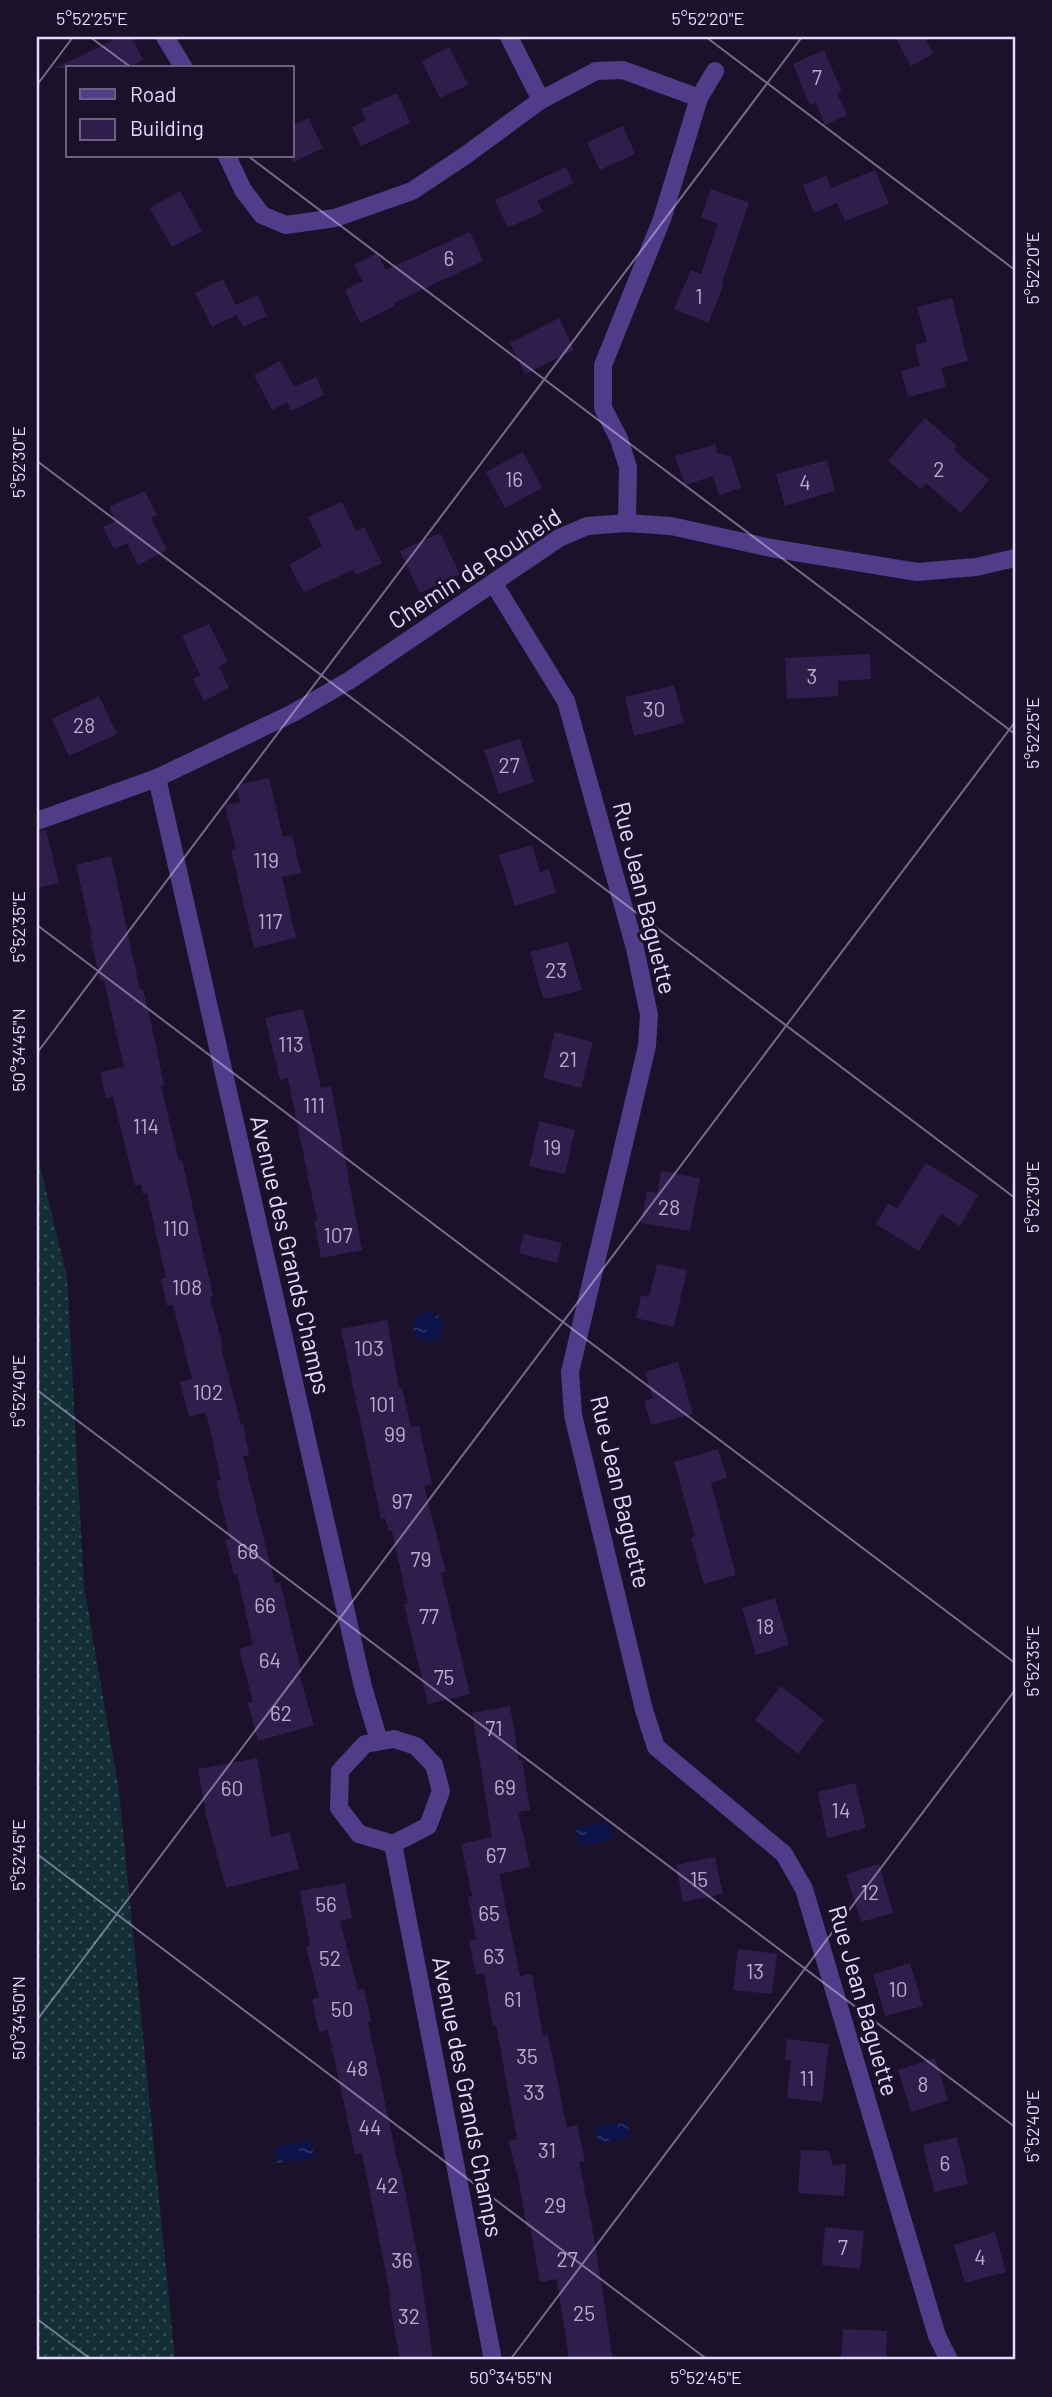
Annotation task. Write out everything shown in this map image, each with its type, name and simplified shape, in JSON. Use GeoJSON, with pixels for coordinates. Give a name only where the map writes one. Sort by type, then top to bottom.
{"type":"FeatureCollection","features":[{"type":"Feature","properties":{"kind":"street"},"geometry":{"type":"LineString","coordinates":[[165,37],[183,66]]}},
{"type":"Feature","properties":{"kind":"street"},"geometry":{"type":"LineString","coordinates":[[509,37],[541,100]]}},
{"type":"Feature","properties":{"kind":"street"},"geometry":{"type":"LineString","coordinates":[[229,158],[243,190],[262,215],[286,225],[335,218],[412,191],[541,100],[596,71],[623,70],[699,98]]}},
{"type":"Feature","properties":{"kind":"street"},"geometry":{"type":"LineString","coordinates":[[627,523],[628,467],[619,439],[603,408],[604,365],[662,219],[699,98],[715,71]]}},
{"type":"Feature","properties":{"kind":"street","name":"Chemin de Rouheid"},"geometry":{"type":"LineString","coordinates":[[37,821],[157,778],[293,713],[338,687],[559,538],[587,526],[627,523],[671,526],[771,548],[917,572],[976,567],[1015,558]]}},
{"type":"Feature","properties":{"kind":"street","name":"Rue Jean Baguette"},"geometry":{"type":"LineString","coordinates":[[494,584],[566,701],[635,948],[649,1015],[648,1046],[570,1372],[573,1415],[645,1710],[656,1747],[784,1854],[804,1889],[933,2323],[949,2360]]}},
{"type":"Feature","properties":{"kind":"street","name":"Avenue des Grands Champs"},"geometry":{"type":"LineString","coordinates":[[157,778],[360,1673],[379,1741]]}},
{"type":"Feature","properties":{"kind":"street"},"geometry":{"type":"LineString","coordinates":[[394,1739],[416,1746],[434,1765],[441,1791],[428,1826],[393,1843],[359,1834],[339,1808],[340,1771],[365,1744],[394,1739]]}},
{"type":"Feature","properties":{"kind":"street","name":"Avenue des Grands Champs"},"geometry":{"type":"LineString","coordinates":[[393,1843],[493,2360]]}},
{"type":"Feature","properties":{"kind":"shaded area"},"geometry":{"type":"Polygon","coordinates":[[[37,1154],[67,1277],[84,1586],[119,1791],[175,2360],[37,2360],[37,1154]]]}},
{"type":"Feature","properties":{"kind":"water"},"geometry":{"type":"Polygon","coordinates":[[[428,1312],[439,1316],[443,1327],[439,1338],[428,1342],[417,1338],[413,1327],[417,1316],[428,1312]]]}},
{"type":"Feature","properties":{"kind":"water"},"geometry":{"type":"Polygon","coordinates":[[[609,1822],[612,1840],[579,1845],[576,1827],[609,1822]]]}},
{"type":"Feature","properties":{"kind":"water"},"geometry":{"type":"Polygon","coordinates":[[[627,2121],[630,2137],[598,2144],[595,2127],[627,2121]]]}},
{"type":"Feature","properties":{"kind":"water"},"geometry":{"type":"Polygon","coordinates":[[[311,2140],[314,2158],[277,2163],[275,2147],[311,2140]]]}},
{"type":"Feature","properties":{"kind":"building"},"geometry":{"type":"Polygon","coordinates":[[[120,37],[131,37],[143,60],[131,66],[55,68],[120,37]]]}},
{"type":"Feature","properties":{"kind":"building"},"geometry":{"type":"Polygon","coordinates":[[[895,37],[924,37],[933,54],[911,66],[895,37]]]}},
{"type":"Feature","properties":{"kind":"building"},"geometry":{"type":"Polygon","coordinates":[[[449,47],[468,85],[440,98],[422,61],[449,47]]]}},
{"type":"Feature","properties":{"kind":"building"},"geometry":{"type":"Polygon","coordinates":[[[824,50],[842,92],[837,93],[847,115],[825,125],[816,103],[810,105],[793,64],[824,50]]]}},
{"type":"Feature","properties":{"kind":"building"},"geometry":{"type":"Polygon","coordinates":[[[397,93],[410,123],[361,146],[352,127],[366,120],[361,109],[397,93]]]}},
{"type":"Feature","properties":{"kind":"building"},"geometry":{"type":"Polygon","coordinates":[[[308,118],[323,148],[292,163],[294,158],[294,125],[308,118]]]}},
{"type":"Feature","properties":{"kind":"building"},"geometry":{"type":"Polygon","coordinates":[[[623,126],[635,154],[600,170],[587,142],[623,126]]]}},
{"type":"Feature","properties":{"kind":"building"},"geometry":{"type":"Polygon","coordinates":[[[566,167],[573,183],[537,201],[543,212],[508,228],[495,200],[566,167]]]}},
{"type":"Feature","properties":{"kind":"building"},"geometry":{"type":"Polygon","coordinates":[[[875,170],[889,204],[845,221],[837,203],[814,213],[803,185],[826,176],[831,188],[875,170]]]}},
{"type":"Feature","properties":{"kind":"building"},"geometry":{"type":"Polygon","coordinates":[[[711,189],[749,203],[722,283],[724,284],[708,323],[674,309],[691,270],[701,274],[718,224],[701,217],[711,189]]]}},
{"type":"Feature","properties":{"kind":"building"},"geometry":{"type":"Polygon","coordinates":[[[180,191],[202,231],[172,247],[150,208],[180,191]]]}},
{"type":"Feature","properties":{"kind":"building"},"geometry":{"type":"Polygon","coordinates":[[[470,232],[483,261],[394,303],[395,306],[360,323],[345,290],[363,281],[354,265],[377,253],[386,270],[470,232]]]}},
{"type":"Feature","properties":{"kind":"building"},"geometry":{"type":"Polygon","coordinates":[[[223,279],[236,305],[258,295],[267,316],[243,327],[237,315],[212,327],[195,293],[223,279]]]}},
{"type":"Feature","properties":{"kind":"building"},"geometry":{"type":"Polygon","coordinates":[[[952,298],[968,361],[941,368],[946,387],[908,397],[901,371],[920,366],[915,345],[927,342],[917,307],[952,298]]]}},
{"type":"Feature","properties":{"kind":"building"},"geometry":{"type":"Polygon","coordinates":[[[559,318],[574,350],[525,374],[510,343],[559,318]]]}},
{"type":"Feature","properties":{"kind":"building"},"geometry":{"type":"Polygon","coordinates":[[[280,361],[294,387],[316,377],[324,395],[291,411],[287,402],[272,410],[254,375],[280,361]]]}},
{"type":"Feature","properties":{"kind":"building"},"geometry":{"type":"Polygon","coordinates":[[[925,418],[957,446],[954,450],[989,480],[961,513],[926,483],[921,489],[888,461],[925,418]]]}},
{"type":"Feature","properties":{"kind":"building"},"geometry":{"type":"Polygon","coordinates":[[[716,444],[717,453],[731,456],[741,488],[719,495],[713,476],[685,485],[675,456],[716,444]]]}},
{"type":"Feature","properties":{"kind":"building"},"geometry":{"type":"Polygon","coordinates":[[[523,452],[542,488],[505,508],[486,472],[523,452]]]}},
{"type":"Feature","properties":{"kind":"building"},"geometry":{"type":"Polygon","coordinates":[[[827,460],[835,491],[785,506],[776,474],[827,460]]]}},
{"type":"Feature","properties":{"kind":"building"},"geometry":{"type":"Polygon","coordinates":[[[145,491],[157,515],[151,518],[167,550],[138,565],[127,543],[114,549],[103,527],[116,521],[109,507],[145,491]]]}},
{"type":"Feature","properties":{"kind":"building"},"geometry":{"type":"Polygon","coordinates":[[[342,502],[356,531],[364,527],[382,563],[356,575],[353,570],[304,592],[289,565],[322,546],[308,517],[342,502]]]}},
{"type":"Feature","properties":{"kind":"building"},"geometry":{"type":"Polygon","coordinates":[[[440,533],[460,574],[420,593],[400,551],[440,533]]]}},
{"type":"Feature","properties":{"kind":"building"},"geometry":{"type":"Polygon","coordinates":[[[209,624],[228,662],[219,666],[229,688],[204,701],[193,679],[200,675],[182,636],[209,624]]]}},
{"type":"Feature","properties":{"kind":"building"},"geometry":{"type":"Polygon","coordinates":[[[870,654],[871,679],[838,681],[838,696],[787,699],[785,658],[870,654]]]}},
{"type":"Feature","properties":{"kind":"building"},"geometry":{"type":"Polygon","coordinates":[[[674,685],[684,723],[634,736],[625,697],[674,685]]]}},
{"type":"Feature","properties":{"kind":"building"},"geometry":{"type":"Polygon","coordinates":[[[99,696],[117,734],[69,756],[52,719],[99,696]]]}},
{"type":"Feature","properties":{"kind":"building"},"geometry":{"type":"Polygon","coordinates":[[[520,739],[534,782],[499,794],[484,750],[520,739]]]}},
{"type":"Feature","properties":{"kind":"building"},"geometry":{"type":"Polygon","coordinates":[[[269,778],[283,837],[292,835],[301,873],[282,877],[296,938],[254,948],[231,850],[236,849],[225,805],[240,802],[236,785],[269,778]]]}},
{"type":"Feature","properties":{"kind":"building"},"geometry":{"type":"Polygon","coordinates":[[[46,830],[59,883],[37,888],[37,832],[46,830]]]}},
{"type":"Feature","properties":{"kind":"building"},"geometry":{"type":"Polygon","coordinates":[[[532,845],[540,872],[549,869],[556,893],[515,906],[499,855],[532,845]]]}},
{"type":"Feature","properties":{"kind":"building"},"geometry":{"type":"Polygon","coordinates":[[[111,856],[140,989],[143,989],[150,1018],[164,1085],[161,1086],[179,1161],[182,1160],[207,1269],[213,1296],[210,1297],[223,1347],[221,1348],[241,1425],[243,1424],[249,1455],[243,1456],[275,1583],[280,1582],[302,1673],[299,1674],[314,1725],[258,1741],[248,1703],[253,1702],[239,1649],[253,1645],[237,1574],[234,1575],[225,1540],[230,1539],[216,1481],[221,1480],[206,1412],[189,1417],[180,1382],[192,1379],[173,1305],[167,1306],[161,1279],[166,1278],[147,1193],[143,1194],[141,1184],[135,1186],[113,1097],[106,1098],[100,1072],[124,1067],[104,980],[100,981],[76,865],[111,856]]]}},
{"type":"Feature","properties":{"kind":"building"},"geometry":{"type":"Polygon","coordinates":[[[568,942],[582,990],[543,998],[530,952],[568,942]]]}},
{"type":"Feature","properties":{"kind":"building"},"geometry":{"type":"Polygon","coordinates":[[[303,1009],[321,1088],[331,1086],[362,1250],[321,1258],[314,1221],[317,1221],[288,1078],[280,1080],[265,1018],[303,1009]]]}},
{"type":"Feature","properties":{"kind":"building"},"geometry":{"type":"Polygon","coordinates":[[[555,1032],[593,1042],[581,1088],[543,1078],[555,1032]]]}},
{"type":"Feature","properties":{"kind":"building"},"geometry":{"type":"Polygon","coordinates":[[[539,1121],[575,1130],[565,1174],[529,1166],[539,1121]]]}},
{"type":"Feature","properties":{"kind":"building"},"geometry":{"type":"Polygon","coordinates":[[[926,1163],[978,1195],[960,1226],[941,1214],[919,1251],[876,1224],[888,1203],[897,1209],[926,1163]]]}},
{"type":"Feature","properties":{"kind":"building"},"geometry":{"type":"Polygon","coordinates":[[[661,1171],[700,1178],[690,1231],[641,1223],[647,1191],[657,1193],[661,1171]]]}},
{"type":"Feature","properties":{"kind":"building"},"geometry":{"type":"Polygon","coordinates":[[[524,1234],[562,1243],[557,1263],[519,1253],[524,1234]]]}},
{"type":"Feature","properties":{"kind":"building"},"geometry":{"type":"Polygon","coordinates":[[[657,1264],[687,1270],[674,1327],[636,1318],[641,1295],[649,1297],[657,1264]]]}},
{"type":"Feature","properties":{"kind":"building"},"geometry":{"type":"Polygon","coordinates":[[[387,1320],[399,1388],[402,1387],[411,1427],[419,1426],[432,1484],[424,1486],[446,1572],[441,1573],[470,1694],[428,1704],[404,1604],[408,1603],[392,1531],[389,1531],[385,1518],[381,1519],[341,1329],[387,1320]]]}},
{"type":"Feature","properties":{"kind":"building"},"geometry":{"type":"Polygon","coordinates":[[[678,1362],[693,1414],[651,1425],[644,1401],[653,1398],[645,1372],[678,1362]]]}},
{"type":"Feature","properties":{"kind":"building"},"geometry":{"type":"Polygon","coordinates":[[[718,1449],[727,1478],[711,1483],[736,1575],[704,1584],[691,1538],[695,1536],[674,1462],[718,1449]]]}},
{"type":"Feature","properties":{"kind":"building"},"geometry":{"type":"Polygon","coordinates":[[[775,1598],[789,1645],[756,1655],[742,1608],[775,1598]]]}},
{"type":"Feature","properties":{"kind":"building"},"geometry":{"type":"Polygon","coordinates":[[[781,1686],[824,1720],[798,1754],[755,1720],[781,1686]]]}},
{"type":"Feature","properties":{"kind":"building"},"geometry":{"type":"Polygon","coordinates":[[[510,1706],[530,1810],[518,1812],[530,1867],[499,1874],[520,1976],[532,1974],[543,2036],[548,2035],[567,2127],[577,2125],[585,2161],[579,2162],[613,2360],[569,2360],[557,2279],[540,2282],[530,2227],[527,2228],[518,2176],[508,2141],[517,2139],[496,2025],[493,2026],[484,1973],[476,1975],[469,1941],[476,1939],[468,1897],[472,1896],[461,1844],[492,1837],[472,1713],[510,1706]]]}},
{"type":"Feature","properties":{"kind":"building"},"geometry":{"type":"Polygon","coordinates":[[[257,1758],[271,1837],[290,1832],[299,1869],[226,1888],[207,1819],[198,1769],[257,1758]]]}},
{"type":"Feature","properties":{"kind":"building"},"geometry":{"type":"Polygon","coordinates":[[[855,1783],[866,1828],[827,1838],[818,1792],[855,1783]]]}},
{"type":"Feature","properties":{"kind":"building"},"geometry":{"type":"Polygon","coordinates":[[[715,1857],[723,1894],[683,1902],[676,1865],[715,1857]]]}},
{"type":"Feature","properties":{"kind":"building"},"geometry":{"type":"Polygon","coordinates":[[[879,1864],[893,1913],[861,1922],[846,1874],[879,1864]]]}},
{"type":"Feature","properties":{"kind":"building"},"geometry":{"type":"Polygon","coordinates":[[[345,1883],[352,1918],[340,1921],[358,1990],[364,1988],[371,2021],[368,2022],[420,2269],[433,2360],[400,2360],[389,2299],[391,2298],[362,2153],[355,2154],[328,2030],[319,2032],[312,1999],[319,1997],[306,1947],[310,1946],[300,1891],[345,1883]]]}},
{"type":"Feature","properties":{"kind":"building"},"geometry":{"type":"Polygon","coordinates":[[[738,1949],[777,1954],[772,1994],[733,1990],[738,1949]]]}},
{"type":"Feature","properties":{"kind":"building"},"geometry":{"type":"Polygon","coordinates":[[[910,1963],[923,2006],[885,2016],[873,1974],[910,1963]]]}},
{"type":"Feature","properties":{"kind":"building"},"geometry":{"type":"Polygon","coordinates":[[[787,2039],[829,2044],[822,2102],[787,2098],[791,2060],[785,2060],[787,2039]]]}},
{"type":"Feature","properties":{"kind":"building"},"geometry":{"type":"Polygon","coordinates":[[[935,2058],[948,2100],[911,2112],[898,2070],[935,2058]]]}},
{"type":"Feature","properties":{"kind":"building"},"geometry":{"type":"Polygon","coordinates":[[[957,2137],[968,2184],[934,2192],[923,2145],[957,2137]]]}},
{"type":"Feature","properties":{"kind":"building"},"geometry":{"type":"Polygon","coordinates":[[[801,2150],[829,2151],[833,2166],[846,2163],[844,2196],[798,2193],[801,2150]]]}},
{"type":"Feature","properties":{"kind":"building"},"geometry":{"type":"Polygon","coordinates":[[[825,2227],[864,2231],[860,2269],[822,2265],[825,2227]]]}},
{"type":"Feature","properties":{"kind":"building"},"geometry":{"type":"Polygon","coordinates":[[[995,2232],[1006,2272],[965,2283],[954,2245],[995,2232]]]}},
{"type":"Feature","properties":{"kind":"building"},"geometry":{"type":"Polygon","coordinates":[[[843,2329],[887,2331],[886,2360],[841,2360],[843,2329]]]}}]}
